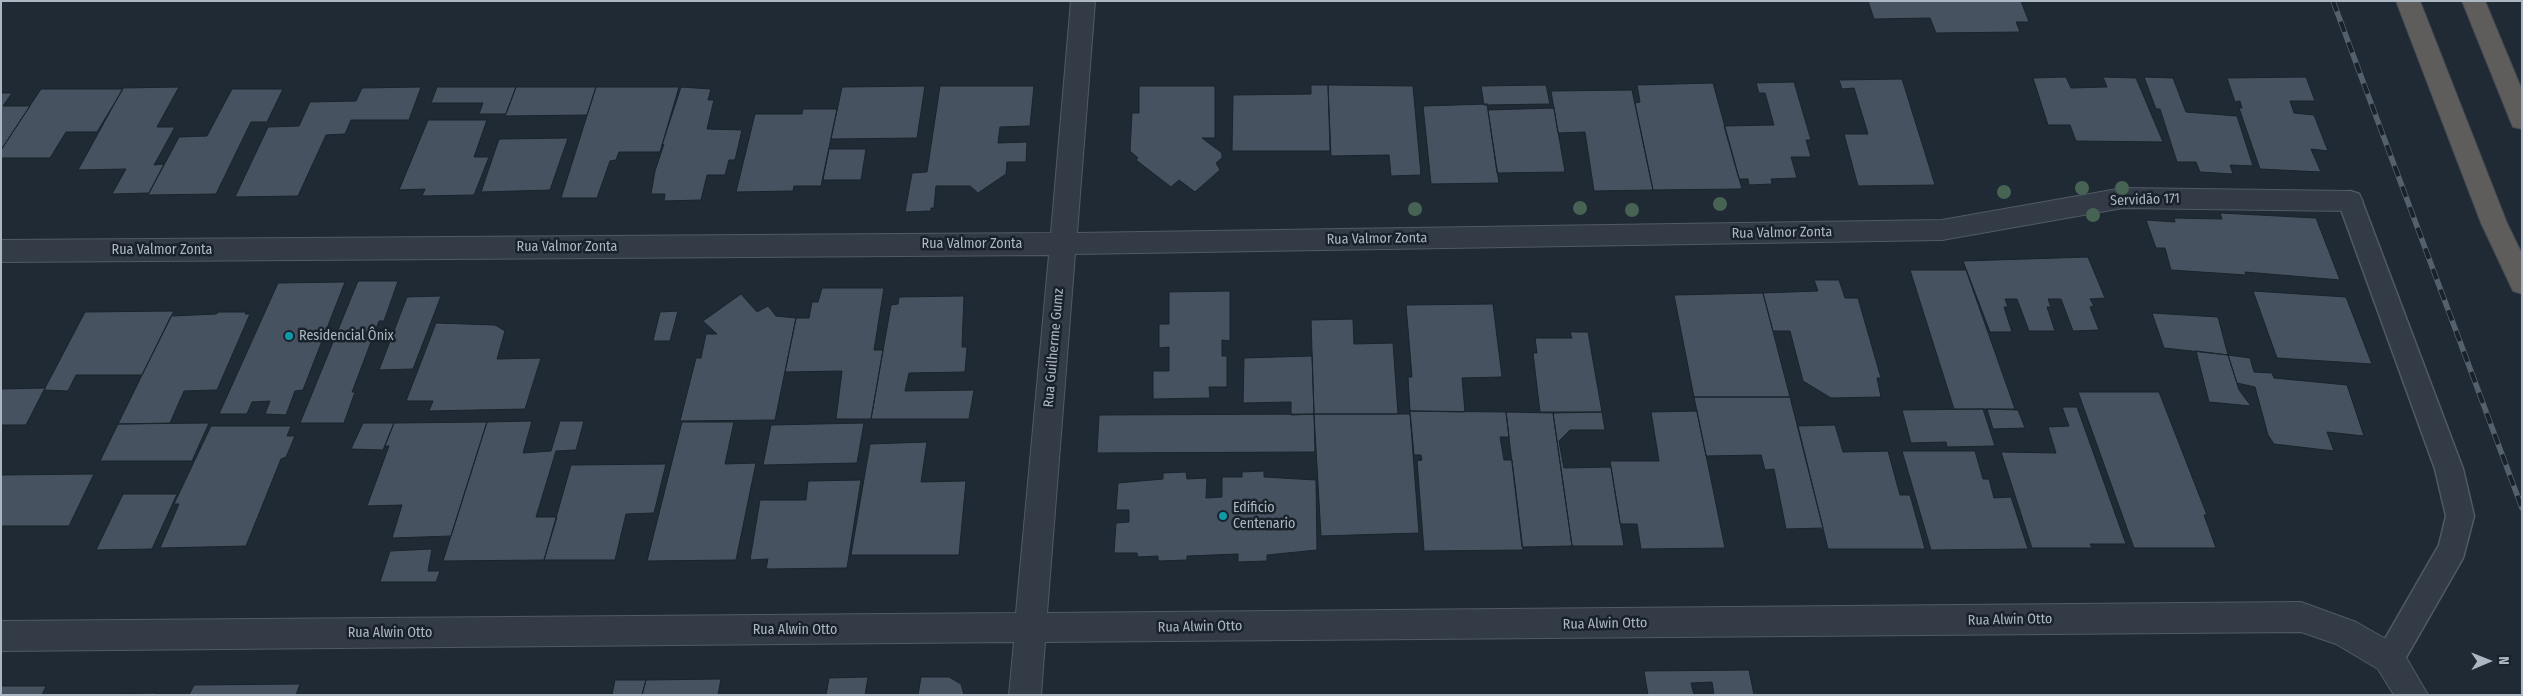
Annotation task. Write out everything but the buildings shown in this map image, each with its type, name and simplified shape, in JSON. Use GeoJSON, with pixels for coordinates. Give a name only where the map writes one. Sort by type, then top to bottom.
{"type":"FeatureCollection","features":[{"type":"Feature","properties":{"kind":"highway"},"geometry":{"type":"LineString","coordinates":[[2408,1],[2494,224],[2522,283]]}},
{"type":"Feature","properties":{"kind":"highway"},"geometry":{"type":"LineString","coordinates":[[2473,1],[2522,120]]}},
{"type":"Feature","properties":{"kind":"street","name":"Rua Guilherme Gumz"},"geometry":{"type":"LineString","coordinates":[[1025,695],[1083,1]]}},
{"type":"Feature","properties":{"kind":"street","name":"Servidão 171"},"geometry":{"type":"LineString","coordinates":[[1942,230],[2122,198],[2350,201]]}},
{"type":"Feature","properties":{"kind":"street","name":"Rua Valmor Zonta"},"geometry":{"type":"LineString","coordinates":[[1,251],[1062,244],[1942,230]]}},
{"type":"Feature","properties":{"kind":"street","name":"Rua Alwin Otto"},"geometry":{"type":"LineString","coordinates":[[1,636],[1031,629],[2301,617],[2345,632],[2389,658]]}},
{"type":"Feature","properties":{"kind":"street"},"geometry":{"type":"LineString","coordinates":[[2389,658],[2412,695]]}},
{"type":"Feature","properties":{"kind":"lane"},"geometry":{"type":"LineString","coordinates":[[2350,201],[2449,469],[2460,516],[2453,549],[2389,658]]}},
{"type":"Feature","properties":{"kind":"railway"},"geometry":{"type":"LineString","coordinates":[[2333,1],[2522,508]]}},
{"type":"Feature","properties":{"kind":"place","name":"Residencial Ônix"},"geometry":{"type":"Point","coordinates":[289,336]}},
{"type":"Feature","properties":{"kind":"place","name":"Edificio Centenario"},"geometry":{"type":"Point","coordinates":[1223,516]}}]}
